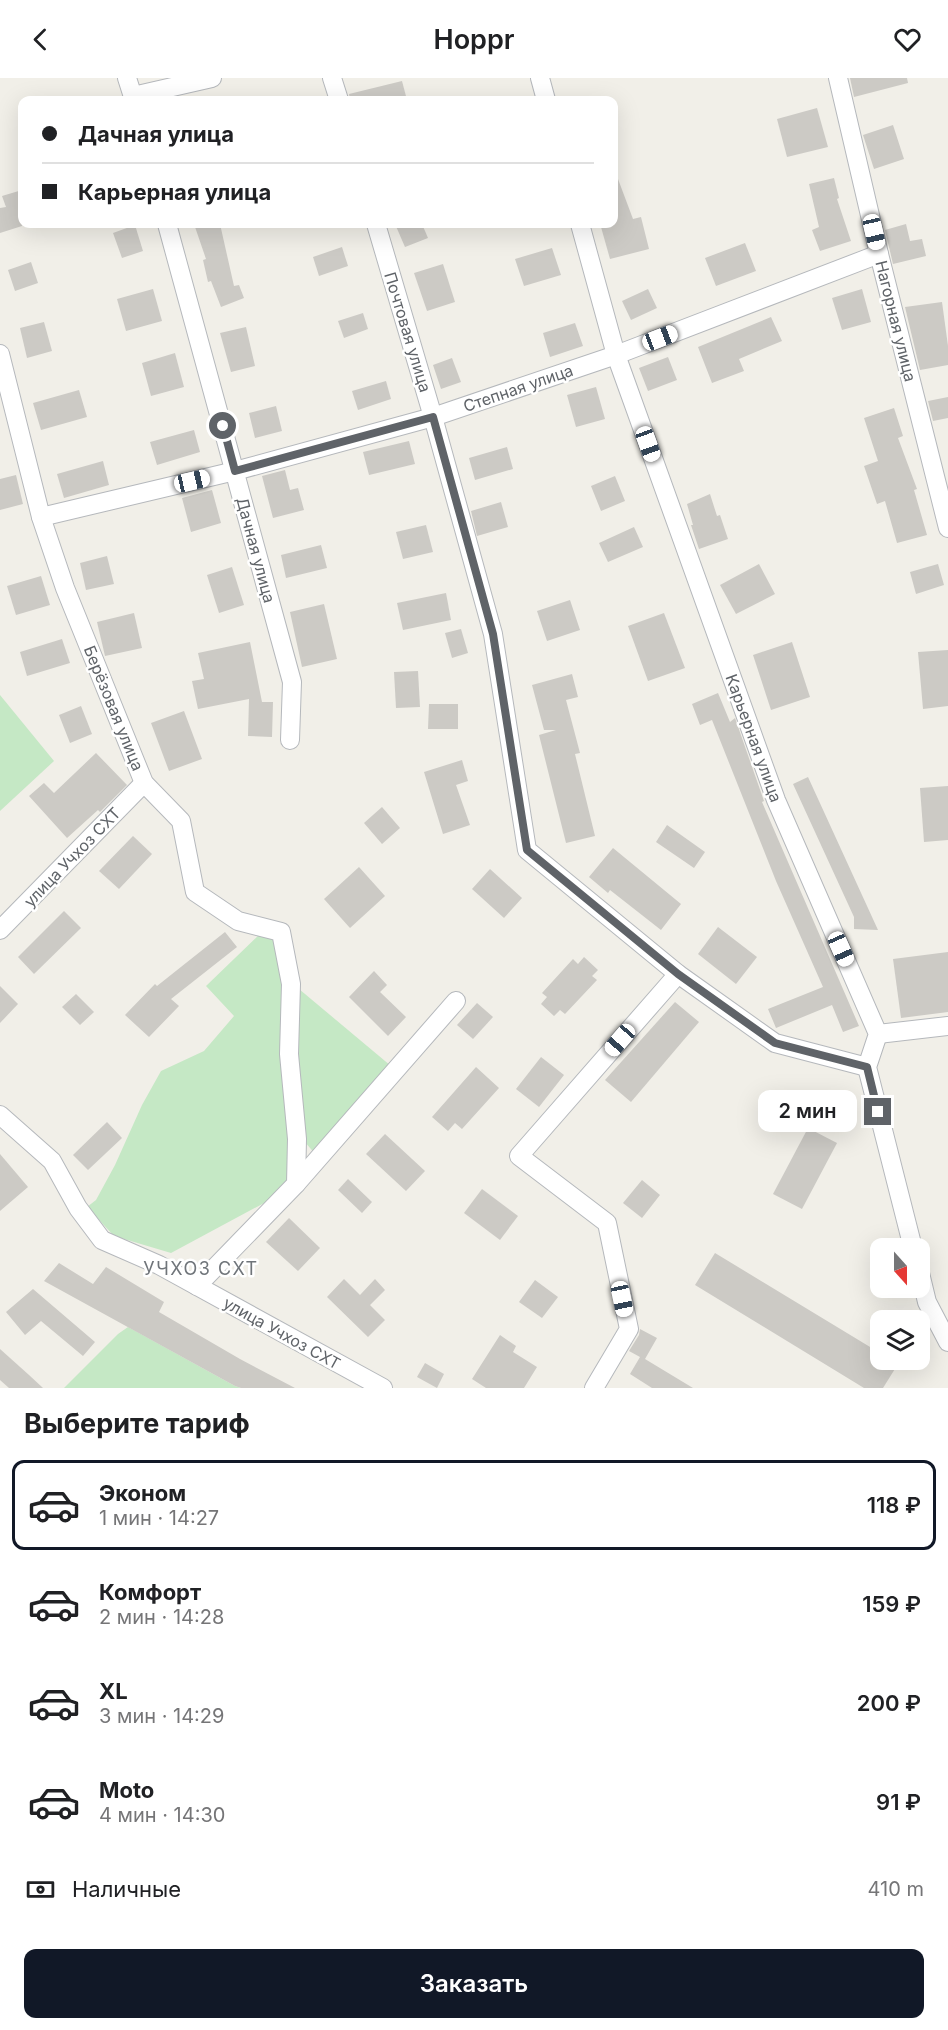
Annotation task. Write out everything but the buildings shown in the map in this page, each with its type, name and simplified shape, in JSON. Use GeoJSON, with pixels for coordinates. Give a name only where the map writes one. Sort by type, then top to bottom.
{"type":"FeatureCollection","features":[{"type":"Feature","properties":{"kind":"street"},"geometry":{"type":"LineString","coordinates":[[127,78],[133,96]]}},
{"type":"Feature","properties":{"kind":"street"},"geometry":{"type":"LineString","coordinates":[[142,96],[212,78]]}},
{"type":"Feature","properties":{"kind":"street"},"geometry":{"type":"LineString","coordinates":[[332,78],[338,96]]}},
{"type":"Feature","properties":{"kind":"street"},"geometry":{"type":"LineString","coordinates":[[540,78],[545,96]]}},
{"type":"Feature","properties":{"kind":"street","name":"Нагорная улица"},"geometry":{"type":"LineString","coordinates":[[838,78],[879,254],[948,528]]}},
{"type":"Feature","properties":{"kind":"street","name":"Дачная улица"},"geometry":{"type":"LineString","coordinates":[[168,228],[292,681],[290,740]]}},
{"type":"Feature","properties":{"kind":"street","name":"Почтовая улица"},"geometry":{"type":"LineString","coordinates":[[377,228],[433,417],[493,634],[527,850],[678,974],[775,1043],[867,1067]]}},
{"type":"Feature","properties":{"kind":"street","name":"Карьерная улица"},"geometry":{"type":"LineString","coordinates":[[581,228],[616,355],[776,800],[878,1034]]}},
{"type":"Feature","properties":{"kind":"street","name":"Степная улица"},"geometry":{"type":"LineString","coordinates":[[41,517],[235,471],[433,417],[616,355],[879,254]]}},
{"type":"Feature","properties":{"kind":"street","name":"Берёзовая улица"},"geometry":{"type":"LineString","coordinates":[[0,354],[41,517],[65,588],[144,783],[181,822],[195,892],[238,921],[281,932],[291,984],[289,1054],[297,1138],[296,1184]]}},
{"type":"Feature","properties":{"kind":"street","name":"улица Учхоз СХТ"},"geometry":{"type":"LineString","coordinates":[[0,930],[144,783]]}},
{"type":"Feature","properties":{"kind":"street"},"geometry":{"type":"LineString","coordinates":[[594,1388],[629,1329],[607,1223],[519,1156],[678,974]]}},
{"type":"Feature","properties":{"kind":"street"},"geometry":{"type":"LineString","coordinates":[[197,1286],[296,1184],[456,1000]]}},
{"type":"Feature","properties":{"kind":"street"},"geometry":{"type":"LineString","coordinates":[[910,1238],[867,1067],[878,1034],[948,1026]]}},
{"type":"Feature","properties":{"kind":"street","name":"улица Учхоз СХТ"},"geometry":{"type":"LineString","coordinates":[[0,1115],[52,1161],[78,1208],[102,1240],[159,1265],[383,1388]]}},
{"type":"Feature","properties":{"kind":"street"},"geometry":{"type":"LineString","coordinates":[[926,1298],[948,1342]]}},
{"type":"Feature","properties":{"kind":"green space"},"geometry":{"type":"Polygon","coordinates":[[[0,695],[54,761],[0,811],[0,695]]]}},
{"type":"Feature","properties":{"kind":"green space"},"geometry":{"type":"Polygon","coordinates":[[[261,933],[277,937],[286,984],[292,1188],[171,1253],[114,1236],[87,1207],[96,1200],[161,1071],[204,1051],[234,1016],[206,986],[261,933]]]}},
{"type":"Feature","properties":{"kind":"green space"},"geometry":{"type":"Polygon","coordinates":[[[299,989],[391,1066],[316,1155],[299,1135],[292,1050],[299,989]]]}},
{"type":"Feature","properties":{"kind":"green space"},"geometry":{"type":"Polygon","coordinates":[[[128,1327],[241,1388],[64,1388],[118,1334],[128,1327]]]}},
{"type":"Feature","properties":{"kind":"district","name":"УЧХОЗ СХТ"},"geometry":{"type":"Point","coordinates":[201,1269]}},
{"type":"Feature","properties":{"kind":"route"},"geometry":{"type":"LineString","coordinates":[[223,426],[235,471],[433,417],[493,634],[527,850],[678,974],[775,1043],[867,1067],[878,1112]]}}]}
